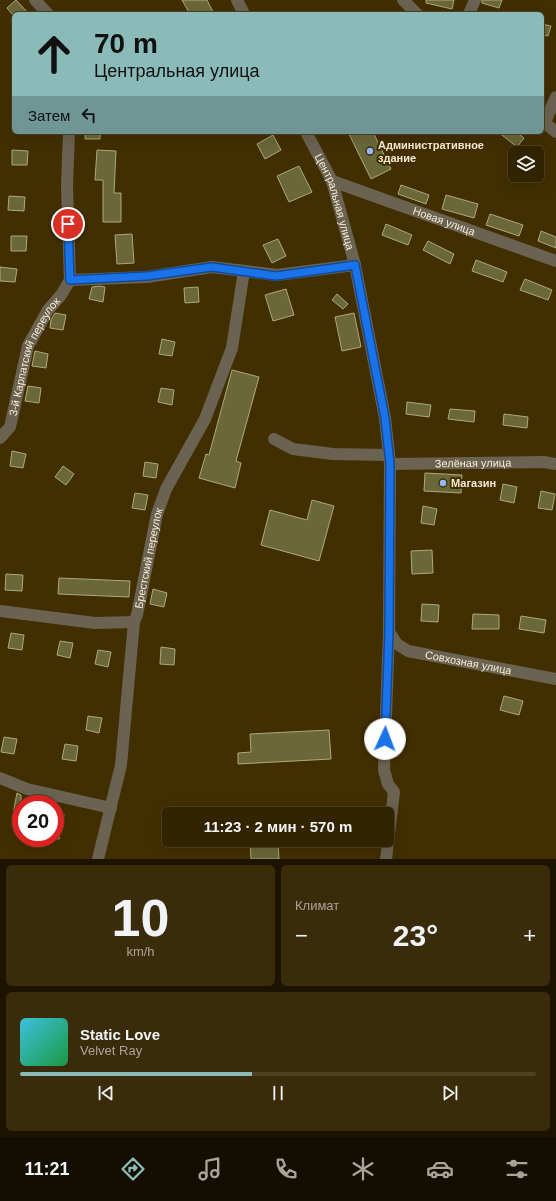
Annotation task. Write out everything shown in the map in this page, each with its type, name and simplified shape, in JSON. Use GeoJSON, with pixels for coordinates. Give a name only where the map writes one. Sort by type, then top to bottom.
{"type":"FeatureCollection","features":[{"type":"Feature","properties":{"kind":"street"},"geometry":{"type":"LineString","coordinates":[[35,0],[46,12]]}},
{"type":"Feature","properties":{"kind":"street"},"geometry":{"type":"LineString","coordinates":[[237,0],[243,12]]}},
{"type":"Feature","properties":{"kind":"street"},"geometry":{"type":"LineString","coordinates":[[402,0],[415,12]]}},
{"type":"Feature","properties":{"kind":"street"},"geometry":{"type":"LineString","coordinates":[[470,12],[475,0]]}},
{"type":"Feature","properties":{"kind":"street"},"geometry":{"type":"LineString","coordinates":[[544,120],[556,98]]}},
{"type":"Feature","properties":{"kind":"street"},"geometry":{"type":"LineString","coordinates":[[544,123],[556,132]]}},
{"type":"Feature","properties":{"kind":"street"},"geometry":{"type":"LineString","coordinates":[[69,134],[67,186],[70,280],[147,276],[212,267],[276,276],[355,265]]}},
{"type":"Feature","properties":{"kind":"street","name":"Центральная улица"},"geometry":{"type":"LineString","coordinates":[[307,134],[332,181],[355,265],[385,418],[389,459],[389,632],[384,770],[388,784],[394,792],[386,859]]}},
{"type":"Feature","properties":{"kind":"street","name":"Новая улица"},"geometry":{"type":"LineString","coordinates":[[332,181],[556,261]]}},
{"type":"Feature","properties":{"kind":"street","name":"Брестский переулок"},"geometry":{"type":"LineString","coordinates":[[98,859],[121,765],[134,622],[137,615],[157,514],[166,489],[205,419],[232,348],[244,271]]}},
{"type":"Feature","properties":{"kind":"street","name":"3-й Карпатский переулок"},"geometry":{"type":"LineString","coordinates":[[0,438],[10,427],[28,346],[48,310],[70,280]]}},
{"type":"Feature","properties":{"kind":"street","name":"Зелёная улица"},"geometry":{"type":"LineString","coordinates":[[274,439],[293,449],[389,459],[544,462],[556,464]]}},
{"type":"Feature","properties":{"kind":"street"},"geometry":{"type":"LineString","coordinates":[[0,611],[95,623],[134,622]]}},
{"type":"Feature","properties":{"kind":"street","name":"Совхозная улица"},"geometry":{"type":"LineString","coordinates":[[389,632],[397,644],[408,651],[556,679]]}},
{"type":"Feature","properties":{"kind":"street"},"geometry":{"type":"LineString","coordinates":[[0,778],[27,789],[111,808]]}},
{"type":"Feature","properties":{"kind":"building"},"geometry":{"type":"Polygon","coordinates":[[[16,0],[27,12],[12,12],[12,14],[7,8],[16,0]]]}},
{"type":"Feature","properties":{"kind":"building"},"geometry":{"type":"Polygon","coordinates":[[[182,0],[207,0],[213,12],[189,12],[182,0]]]}},
{"type":"Feature","properties":{"kind":"building"},"geometry":{"type":"Polygon","coordinates":[[[426,0],[454,0],[452,9],[426,3],[426,0]]]}},
{"type":"Feature","properties":{"kind":"building"},"geometry":{"type":"Polygon","coordinates":[[[482,0],[502,0],[499,8],[482,3],[482,0]]]}},
{"type":"Feature","properties":{"kind":"building"},"geometry":{"type":"Polygon","coordinates":[[[544,24],[551,26],[548,36],[544,35],[544,24]]]}},
{"type":"Feature","properties":{"kind":"building"},"geometry":{"type":"Polygon","coordinates":[[[85,134],[100,134],[100,139],[85,139],[85,134]]]}},
{"type":"Feature","properties":{"kind":"building","name":"Административное здание"},"geometry":{"type":"Polygon","coordinates":[[[349,134],[374,134],[391,169],[371,179],[349,134]]]}},
{"type":"Feature","properties":{"kind":"building"},"geometry":{"type":"Polygon","coordinates":[[[501,134],[519,134],[524,138],[518,146],[516,146],[501,134]]]}},
{"type":"Feature","properties":{"kind":"building"},"geometry":{"type":"Polygon","coordinates":[[[273,135],[281,150],[265,159],[257,144],[273,135]]]}},
{"type":"Feature","properties":{"kind":"building"},"geometry":{"type":"Polygon","coordinates":[[[12,150],[28,151],[27,165],[12,165],[12,150]]]}},
{"type":"Feature","properties":{"kind":"building"},"geometry":{"type":"Polygon","coordinates":[[[97,150],[116,151],[114,193],[121,193],[121,222],[103,222],[103,180],[95,180],[97,150]]]}},
{"type":"Feature","properties":{"kind":"building"},"geometry":{"type":"Polygon","coordinates":[[[299,166],[312,192],[289,202],[277,176],[299,166]]]}},
{"type":"Feature","properties":{"kind":"building"},"geometry":{"type":"Polygon","coordinates":[[[401,185],[429,195],[426,204],[398,194],[401,185]]]}},
{"type":"Feature","properties":{"kind":"building"},"geometry":{"type":"Polygon","coordinates":[[[446,195],[478,204],[474,218],[442,209],[446,195]]]}},
{"type":"Feature","properties":{"kind":"building"},"geometry":{"type":"Polygon","coordinates":[[[9,196],[25,197],[24,211],[8,210],[9,196]]]}},
{"type":"Feature","properties":{"kind":"building"},"geometry":{"type":"Polygon","coordinates":[[[490,214],[523,225],[519,236],[486,225],[490,214]]]}},
{"type":"Feature","properties":{"kind":"building"},"geometry":{"type":"Polygon","coordinates":[[[386,224],[412,235],[408,245],[382,235],[386,224]]]}},
{"type":"Feature","properties":{"kind":"building"},"geometry":{"type":"Polygon","coordinates":[[[541,231],[556,237],[556,248],[538,241],[541,231]]]}},
{"type":"Feature","properties":{"kind":"building"},"geometry":{"type":"Polygon","coordinates":[[[132,234],[134,263],[117,264],[115,235],[132,234]]]}},
{"type":"Feature","properties":{"kind":"building"},"geometry":{"type":"Polygon","coordinates":[[[11,236],[27,236],[26,251],[11,251],[11,236]]]}},
{"type":"Feature","properties":{"kind":"building"},"geometry":{"type":"Polygon","coordinates":[[[278,239],[286,256],[272,263],[263,245],[278,239]]]}},
{"type":"Feature","properties":{"kind":"building"},"geometry":{"type":"Polygon","coordinates":[[[428,241],[454,254],[450,264],[423,250],[428,241]]]}},
{"type":"Feature","properties":{"kind":"building"},"geometry":{"type":"Polygon","coordinates":[[[476,260],[507,272],[503,282],[472,271],[476,260]]]}},
{"type":"Feature","properties":{"kind":"building"},"geometry":{"type":"Polygon","coordinates":[[[0,267],[17,269],[15,282],[0,281],[0,267]]]}},
{"type":"Feature","properties":{"kind":"building"},"geometry":{"type":"Polygon","coordinates":[[[525,279],[552,290],[548,300],[520,290],[525,279]]]}},
{"type":"Feature","properties":{"kind":"building"},"geometry":{"type":"Polygon","coordinates":[[[92,287],[105,287],[103,302],[89,299],[92,287]]]}},
{"type":"Feature","properties":{"kind":"building"},"geometry":{"type":"Polygon","coordinates":[[[198,287],[199,302],[185,303],[184,288],[198,287]]]}},
{"type":"Feature","properties":{"kind":"building"},"geometry":{"type":"Polygon","coordinates":[[[286,289],[294,315],[273,321],[265,295],[286,289]]]}},
{"type":"Feature","properties":{"kind":"building"},"geometry":{"type":"Polygon","coordinates":[[[337,294],[348,304],[343,309],[332,300],[337,294]]]}},
{"type":"Feature","properties":{"kind":"building"},"geometry":{"type":"Polygon","coordinates":[[[55,313],[66,315],[63,330],[50,328],[51,320],[55,313]]]}},
{"type":"Feature","properties":{"kind":"building"},"geometry":{"type":"Polygon","coordinates":[[[354,313],[361,347],[342,351],[335,317],[354,313]]]}},
{"type":"Feature","properties":{"kind":"building"},"geometry":{"type":"Polygon","coordinates":[[[162,339],[175,342],[172,356],[159,354],[162,339]]]}},
{"type":"Feature","properties":{"kind":"building"},"geometry":{"type":"Polygon","coordinates":[[[35,351],[48,354],[46,368],[32,366],[35,351]]]}},
{"type":"Feature","properties":{"kind":"building"},"geometry":{"type":"Polygon","coordinates":[[[232,370],[259,377],[236,461],[241,463],[235,488],[199,478],[206,454],[209,455],[232,370]]]}},
{"type":"Feature","properties":{"kind":"building"},"geometry":{"type":"Polygon","coordinates":[[[28,386],[41,388],[39,403],[25,401],[28,386]]]}},
{"type":"Feature","properties":{"kind":"building"},"geometry":{"type":"Polygon","coordinates":[[[161,388],[174,390],[172,405],[158,402],[161,388]]]}},
{"type":"Feature","properties":{"kind":"building"},"geometry":{"type":"Polygon","coordinates":[[[407,402],[431,405],[429,417],[406,414],[407,402]]]}},
{"type":"Feature","properties":{"kind":"building"},"geometry":{"type":"Polygon","coordinates":[[[450,409],[475,411],[474,422],[448,419],[450,409]]]}},
{"type":"Feature","properties":{"kind":"building"},"geometry":{"type":"Polygon","coordinates":[[[504,414],[528,417],[527,428],[503,425],[504,414]]]}},
{"type":"Feature","properties":{"kind":"building"},"geometry":{"type":"Polygon","coordinates":[[[12,451],[26,454],[23,468],[10,466],[12,451]]]}},
{"type":"Feature","properties":{"kind":"building"},"geometry":{"type":"Polygon","coordinates":[[[145,462],[158,464],[156,478],[143,476],[145,462]]]}},
{"type":"Feature","properties":{"kind":"building"},"geometry":{"type":"Polygon","coordinates":[[[63,466],[74,474],[66,485],[55,477],[63,466]]]}},
{"type":"Feature","properties":{"kind":"building","name":"Магазин"},"geometry":{"type":"Polygon","coordinates":[[[425,473],[462,475],[461,493],[424,491],[425,473]]]}},
{"type":"Feature","properties":{"kind":"building"},"geometry":{"type":"Polygon","coordinates":[[[503,484],[517,487],[514,503],[500,500],[503,484]]]}},
{"type":"Feature","properties":{"kind":"building"},"geometry":{"type":"Polygon","coordinates":[[[541,491],[555,494],[552,510],[538,508],[541,491]]]}},
{"type":"Feature","properties":{"kind":"building"},"geometry":{"type":"Polygon","coordinates":[[[135,493],[148,495],[145,510],[132,508],[135,493]]]}},
{"type":"Feature","properties":{"kind":"building"},"geometry":{"type":"Polygon","coordinates":[[[312,500],[334,506],[319,561],[261,545],[270,510],[307,520],[312,500]]]}},
{"type":"Feature","properties":{"kind":"building"},"geometry":{"type":"Polygon","coordinates":[[[423,506],[437,509],[434,525],[421,523],[423,506]]]}},
{"type":"Feature","properties":{"kind":"building"},"geometry":{"type":"Polygon","coordinates":[[[432,550],[433,573],[412,574],[411,551],[432,550]]]}},
{"type":"Feature","properties":{"kind":"building"},"geometry":{"type":"Polygon","coordinates":[[[6,574],[23,575],[22,591],[5,590],[6,574]]]}},
{"type":"Feature","properties":{"kind":"building"},"geometry":{"type":"Polygon","coordinates":[[[59,578],[130,581],[129,597],[58,594],[59,578]]]}},
{"type":"Feature","properties":{"kind":"building"},"geometry":{"type":"Polygon","coordinates":[[[153,589],[167,593],[164,607],[150,604],[153,589]]]}},
{"type":"Feature","properties":{"kind":"building"},"geometry":{"type":"Polygon","coordinates":[[[422,604],[439,605],[438,622],[421,621],[422,604]]]}},
{"type":"Feature","properties":{"kind":"building"},"geometry":{"type":"Polygon","coordinates":[[[473,614],[499,615],[499,629],[472,629],[473,614]]]}},
{"type":"Feature","properties":{"kind":"building"},"geometry":{"type":"Polygon","coordinates":[[[521,616],[546,620],[544,633],[519,629],[521,616]]]}},
{"type":"Feature","properties":{"kind":"building"},"geometry":{"type":"Polygon","coordinates":[[[11,633],[24,635],[22,650],[8,648],[11,633]]]}},
{"type":"Feature","properties":{"kind":"building"},"geometry":{"type":"Polygon","coordinates":[[[60,641],[73,643],[70,658],[57,655],[60,641]]]}},
{"type":"Feature","properties":{"kind":"building"},"geometry":{"type":"Polygon","coordinates":[[[161,647],[175,649],[174,665],[160,664],[161,647]]]}},
{"type":"Feature","properties":{"kind":"building"},"geometry":{"type":"Polygon","coordinates":[[[98,650],[111,652],[108,667],[95,664],[98,650]]]}},
{"type":"Feature","properties":{"kind":"building"},"geometry":{"type":"Polygon","coordinates":[[[504,696],[523,701],[519,715],[500,710],[504,696]]]}},
{"type":"Feature","properties":{"kind":"building"},"geometry":{"type":"Polygon","coordinates":[[[88,716],[102,718],[99,733],[86,730],[88,716]]]}},
{"type":"Feature","properties":{"kind":"building"},"geometry":{"type":"Polygon","coordinates":[[[329,730],[331,759],[238,764],[238,753],[251,752],[250,734],[329,730]]]}},
{"type":"Feature","properties":{"kind":"building"},"geometry":{"type":"Polygon","coordinates":[[[4,737],[17,739],[14,754],[1,752],[4,737]]]}},
{"type":"Feature","properties":{"kind":"building"},"geometry":{"type":"Polygon","coordinates":[[[65,744],[78,746],[76,761],[62,759],[65,744]]]}},
{"type":"Feature","properties":{"kind":"building"},"geometry":{"type":"Polygon","coordinates":[[[250,847],[278,847],[279,859],[251,859],[250,847]]]}},
{"type":"Feature","properties":{"kind":"place","name":"Административное здание"},"geometry":{"type":"Point","coordinates":[370,151]}},
{"type":"Feature","properties":{"kind":"place","name":"Магазин"},"geometry":{"type":"Point","coordinates":[443,483]}},
{"type":"Feature","properties":{"kind":"route"},"geometry":{"type":"LineString","coordinates":[[68,224],[70,280],[147,276],[212,267],[276,276],[355,265],[385,418],[390,464],[389,632],[385,739]]}}]}
